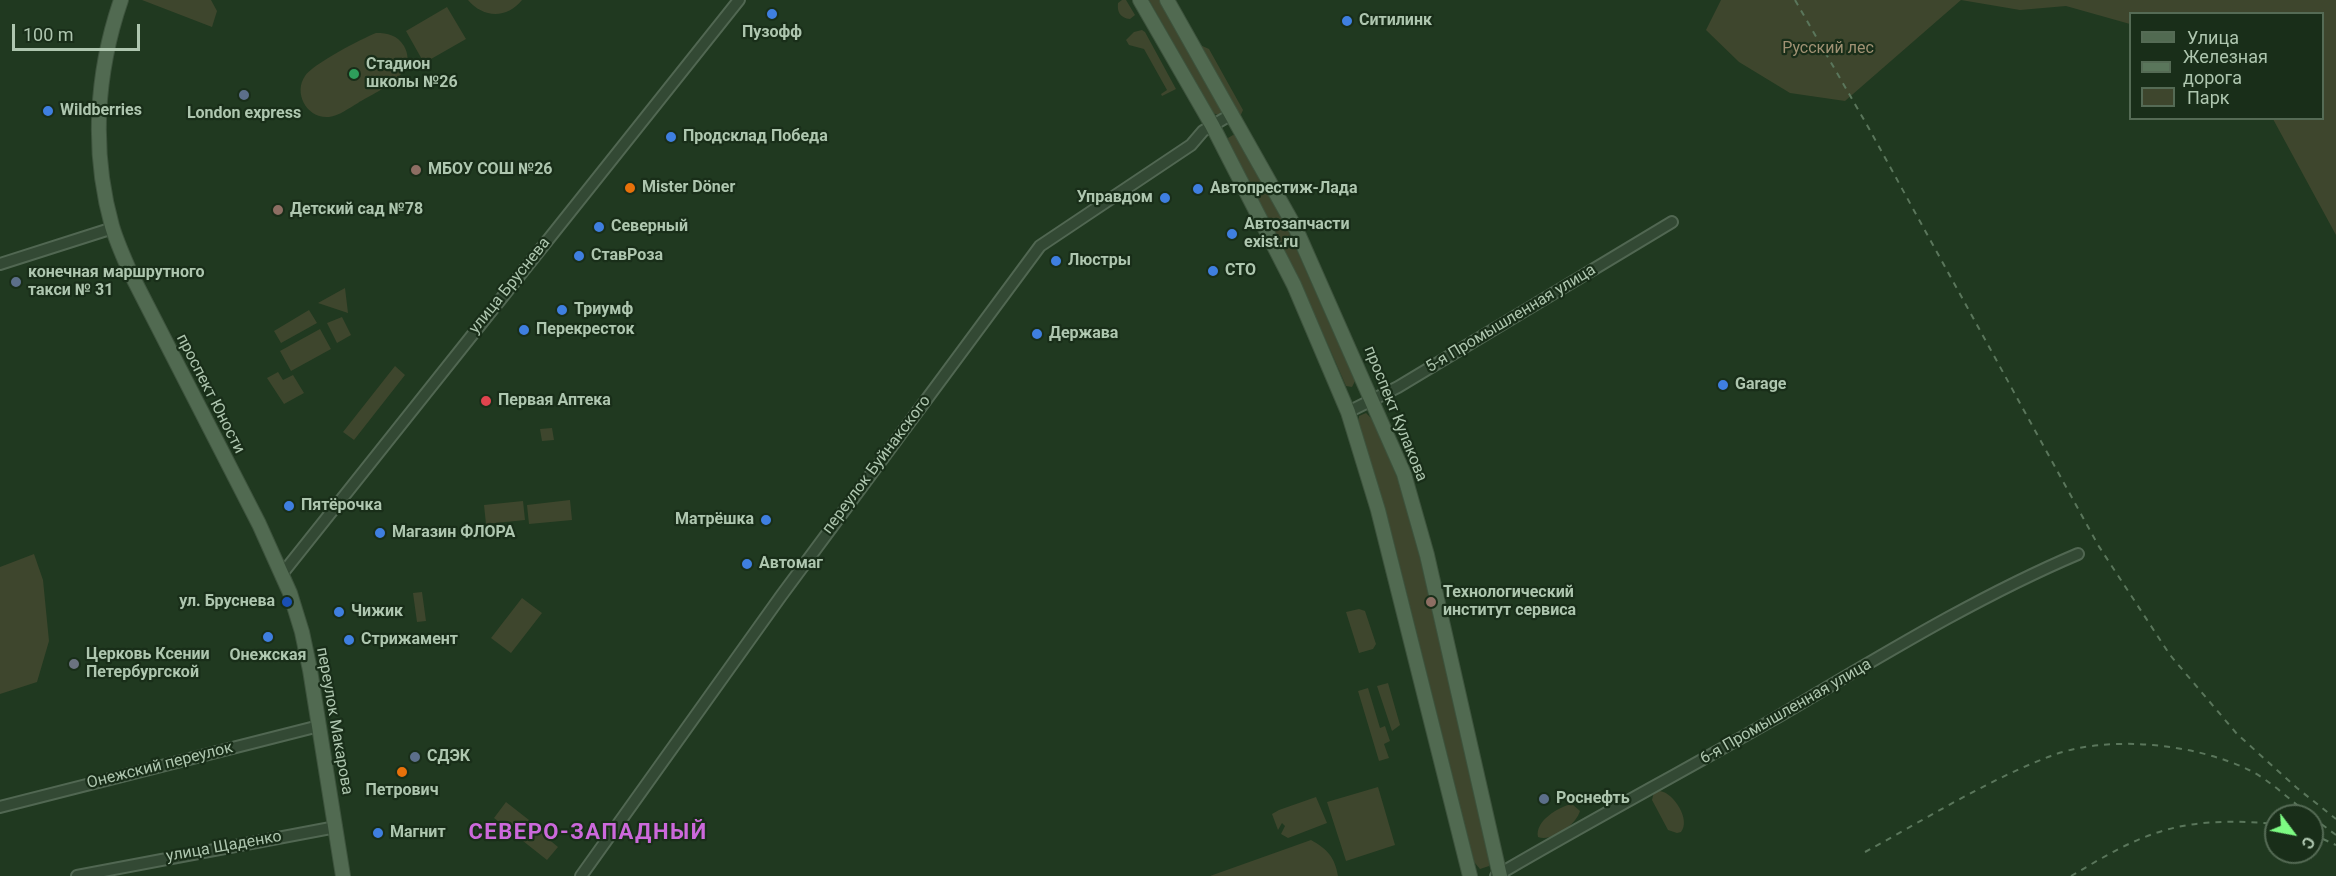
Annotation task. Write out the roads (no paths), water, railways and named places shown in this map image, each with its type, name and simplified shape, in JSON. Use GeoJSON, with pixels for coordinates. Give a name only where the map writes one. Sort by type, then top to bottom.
{"type":"FeatureCollection","features":[{"type":"Feature","properties":{"kind":"main road","name":"проспект Юности"},"geometry":{"type":"LineString","coordinates":[[121,0],[108,44],[98,120],[102,177],[112,228],[142,297],[259,524],[282,574]]}},
{"type":"Feature","properties":{"kind":"main road"},"geometry":{"type":"LineString","coordinates":[[1140,0],[1212,125],[1298,294],[1348,412],[1378,510],[1470,876]]}},
{"type":"Feature","properties":{"kind":"main road","name":"проспект Кулакова"},"geometry":{"type":"LineString","coordinates":[[1167,0],[1296,229],[1404,474],[1427,555],[1499,875]]}},
{"type":"Feature","properties":{"kind":"main road","name":"переулок Макарова"},"geometry":{"type":"LineString","coordinates":[[282,574],[302,632],[343,876]]}},
{"type":"Feature","properties":{"kind":"street","name":"улица Бруснева"},"geometry":{"type":"LineString","coordinates":[[282,574],[739,0]]}},
{"type":"Feature","properties":{"kind":"street","name":"переулок Буйнакского"},"geometry":{"type":"LineString","coordinates":[[581,876],[781,596],[1040,246],[1191,145],[1203,131],[1232,114]]}},
{"type":"Feature","properties":{"kind":"street","name":"5-я Промышленная улица"},"geometry":{"type":"LineString","coordinates":[[1348,412],[1373,401],[1672,222]]}},
{"type":"Feature","properties":{"kind":"street"},"geometry":{"type":"LineString","coordinates":[[0,264],[112,228]]}},
{"type":"Feature","properties":{"kind":"street","name":"6-я Промышленная улица"},"geometry":{"type":"LineString","coordinates":[[1499,875],[1669,780],[1914,638],[2024,578],[2078,554]]}},
{"type":"Feature","properties":{"kind":"street","name":"Онежский переулок"},"geometry":{"type":"LineString","coordinates":[[0,807],[319,726]]}},
{"type":"Feature","properties":{"kind":"street","name":"улица Щаденко"},"geometry":{"type":"LineString","coordinates":[[77,876],[336,827]]}},
{"type":"Feature","properties":{"kind":"railway"},"geometry":{"type":"LineString","coordinates":[[1795,0],[1867,125],[2098,545],[2170,655],[2237,734],[2297,788],[2336,819]]}},
{"type":"Feature","properties":{"kind":"railway"},"geometry":{"type":"LineString","coordinates":[[1865,852],[1978,789],[2025,767],[2071,750],[2096,746],[2149,745],[2202,753],[2249,770],[2265,779],[2296,804]]}},
{"type":"Feature","properties":{"kind":"railway"},"geometry":{"type":"LineString","coordinates":[[2071,876],[2111,853],[2168,829],[2214,822],[2264,823]]}},
{"type":"Feature","properties":{"kind":"railway"},"geometry":{"type":"LineString","coordinates":[[2324,826],[2336,835]]}},
{"type":"Feature","properties":{"kind":"railway"},"geometry":{"type":"LineString","coordinates":[[2324,840],[2336,845]]}},
{"type":"Feature","properties":{"kind":"place","name":"Пузофф"},"geometry":{"type":"Point","coordinates":[772,14]}},
{"type":"Feature","properties":{"kind":"place","name":"Ситилинк"},"geometry":{"type":"Point","coordinates":[1347,21]}},
{"type":"Feature","properties":{"kind":"place","name":"Стадион школы №26"},"geometry":{"type":"Point","coordinates":[354,74]}},
{"type":"Feature","properties":{"kind":"place","name":"London express"},"geometry":{"type":"Point","coordinates":[244,95]}},
{"type":"Feature","properties":{"kind":"place","name":"Wildberries"},"geometry":{"type":"Point","coordinates":[48,111]}},
{"type":"Feature","properties":{"kind":"place","name":"Продсклад Победа"},"geometry":{"type":"Point","coordinates":[671,137]}},
{"type":"Feature","properties":{"kind":"place","name":"МБОУ СОШ №26"},"geometry":{"type":"Point","coordinates":[416,170]}},
{"type":"Feature","properties":{"kind":"place","name":"Mister Döner"},"geometry":{"type":"Point","coordinates":[630,188]}},
{"type":"Feature","properties":{"kind":"place","name":"Автопрестиж-Лада"},"geometry":{"type":"Point","coordinates":[1198,189]}},
{"type":"Feature","properties":{"kind":"place","name":"Управдом"},"geometry":{"type":"Point","coordinates":[1165,198]}},
{"type":"Feature","properties":{"kind":"place","name":"Детский сад №78"},"geometry":{"type":"Point","coordinates":[278,210]}},
{"type":"Feature","properties":{"kind":"place","name":"Северный"},"geometry":{"type":"Point","coordinates":[599,227]}},
{"type":"Feature","properties":{"kind":"place","name":"Автозапчасти exist.ru"},"geometry":{"type":"Point","coordinates":[1232,234]}},
{"type":"Feature","properties":{"kind":"place","name":"СтавРоза"},"geometry":{"type":"Point","coordinates":[579,256]}},
{"type":"Feature","properties":{"kind":"place","name":"Люстры"},"geometry":{"type":"Point","coordinates":[1056,261]}},
{"type":"Feature","properties":{"kind":"place","name":"СТО"},"geometry":{"type":"Point","coordinates":[1213,271]}},
{"type":"Feature","properties":{"kind":"place","name":"конечная маршрутного такси № 31"},"geometry":{"type":"Point","coordinates":[16,282]}},
{"type":"Feature","properties":{"kind":"place","name":"Триумф"},"geometry":{"type":"Point","coordinates":[562,310]}},
{"type":"Feature","properties":{"kind":"place","name":"Перекресток"},"geometry":{"type":"Point","coordinates":[524,330]}},
{"type":"Feature","properties":{"kind":"place","name":"Держава"},"geometry":{"type":"Point","coordinates":[1037,334]}},
{"type":"Feature","properties":{"kind":"place","name":"Garage"},"geometry":{"type":"Point","coordinates":[1723,385]}},
{"type":"Feature","properties":{"kind":"place","name":"Первая Аптека"},"geometry":{"type":"Point","coordinates":[486,401]}},
{"type":"Feature","properties":{"kind":"place","name":"Пятёрочка"},"geometry":{"type":"Point","coordinates":[289,506]}},
{"type":"Feature","properties":{"kind":"place","name":"Матрёшка"},"geometry":{"type":"Point","coordinates":[766,520]}},
{"type":"Feature","properties":{"kind":"place","name":"Магазин ФЛОРА"},"geometry":{"type":"Point","coordinates":[380,533]}},
{"type":"Feature","properties":{"kind":"place","name":"Автомаг"},"geometry":{"type":"Point","coordinates":[747,564]}},
{"type":"Feature","properties":{"kind":"place","name":"ул. Бруснева"},"geometry":{"type":"Point","coordinates":[287,602]}},
{"type":"Feature","properties":{"kind":"place","name":"Технологический институт сервиса"},"geometry":{"type":"Point","coordinates":[1431,602]}},
{"type":"Feature","properties":{"kind":"place","name":"Чижик"},"geometry":{"type":"Point","coordinates":[339,612]}},
{"type":"Feature","properties":{"kind":"place","name":"Онежская"},"geometry":{"type":"Point","coordinates":[268,637]}},
{"type":"Feature","properties":{"kind":"place","name":"Стрижамент"},"geometry":{"type":"Point","coordinates":[349,640]}},
{"type":"Feature","properties":{"kind":"place","name":"Церковь Ксении Петербургской"},"geometry":{"type":"Point","coordinates":[74,664]}},
{"type":"Feature","properties":{"kind":"place","name":"СДЭК"},"geometry":{"type":"Point","coordinates":[415,757]}},
{"type":"Feature","properties":{"kind":"place","name":"Петрович"},"geometry":{"type":"Point","coordinates":[402,772]}},
{"type":"Feature","properties":{"kind":"place","name":"Роснефть"},"geometry":{"type":"Point","coordinates":[1544,799]}},
{"type":"Feature","properties":{"kind":"place","name":"Магнит"},"geometry":{"type":"Point","coordinates":[378,833]}},
{"type":"Feature","properties":{"kind":"district","name":"СЕВЕРО-ЗАПАДНЫЙ"},"geometry":{"type":"Point","coordinates":[588,833]}},
{"type":"Feature","properties":{"kind":"park label","name":"Русский лес"},"geometry":{"type":"Point","coordinates":[1828,49]}}]}
